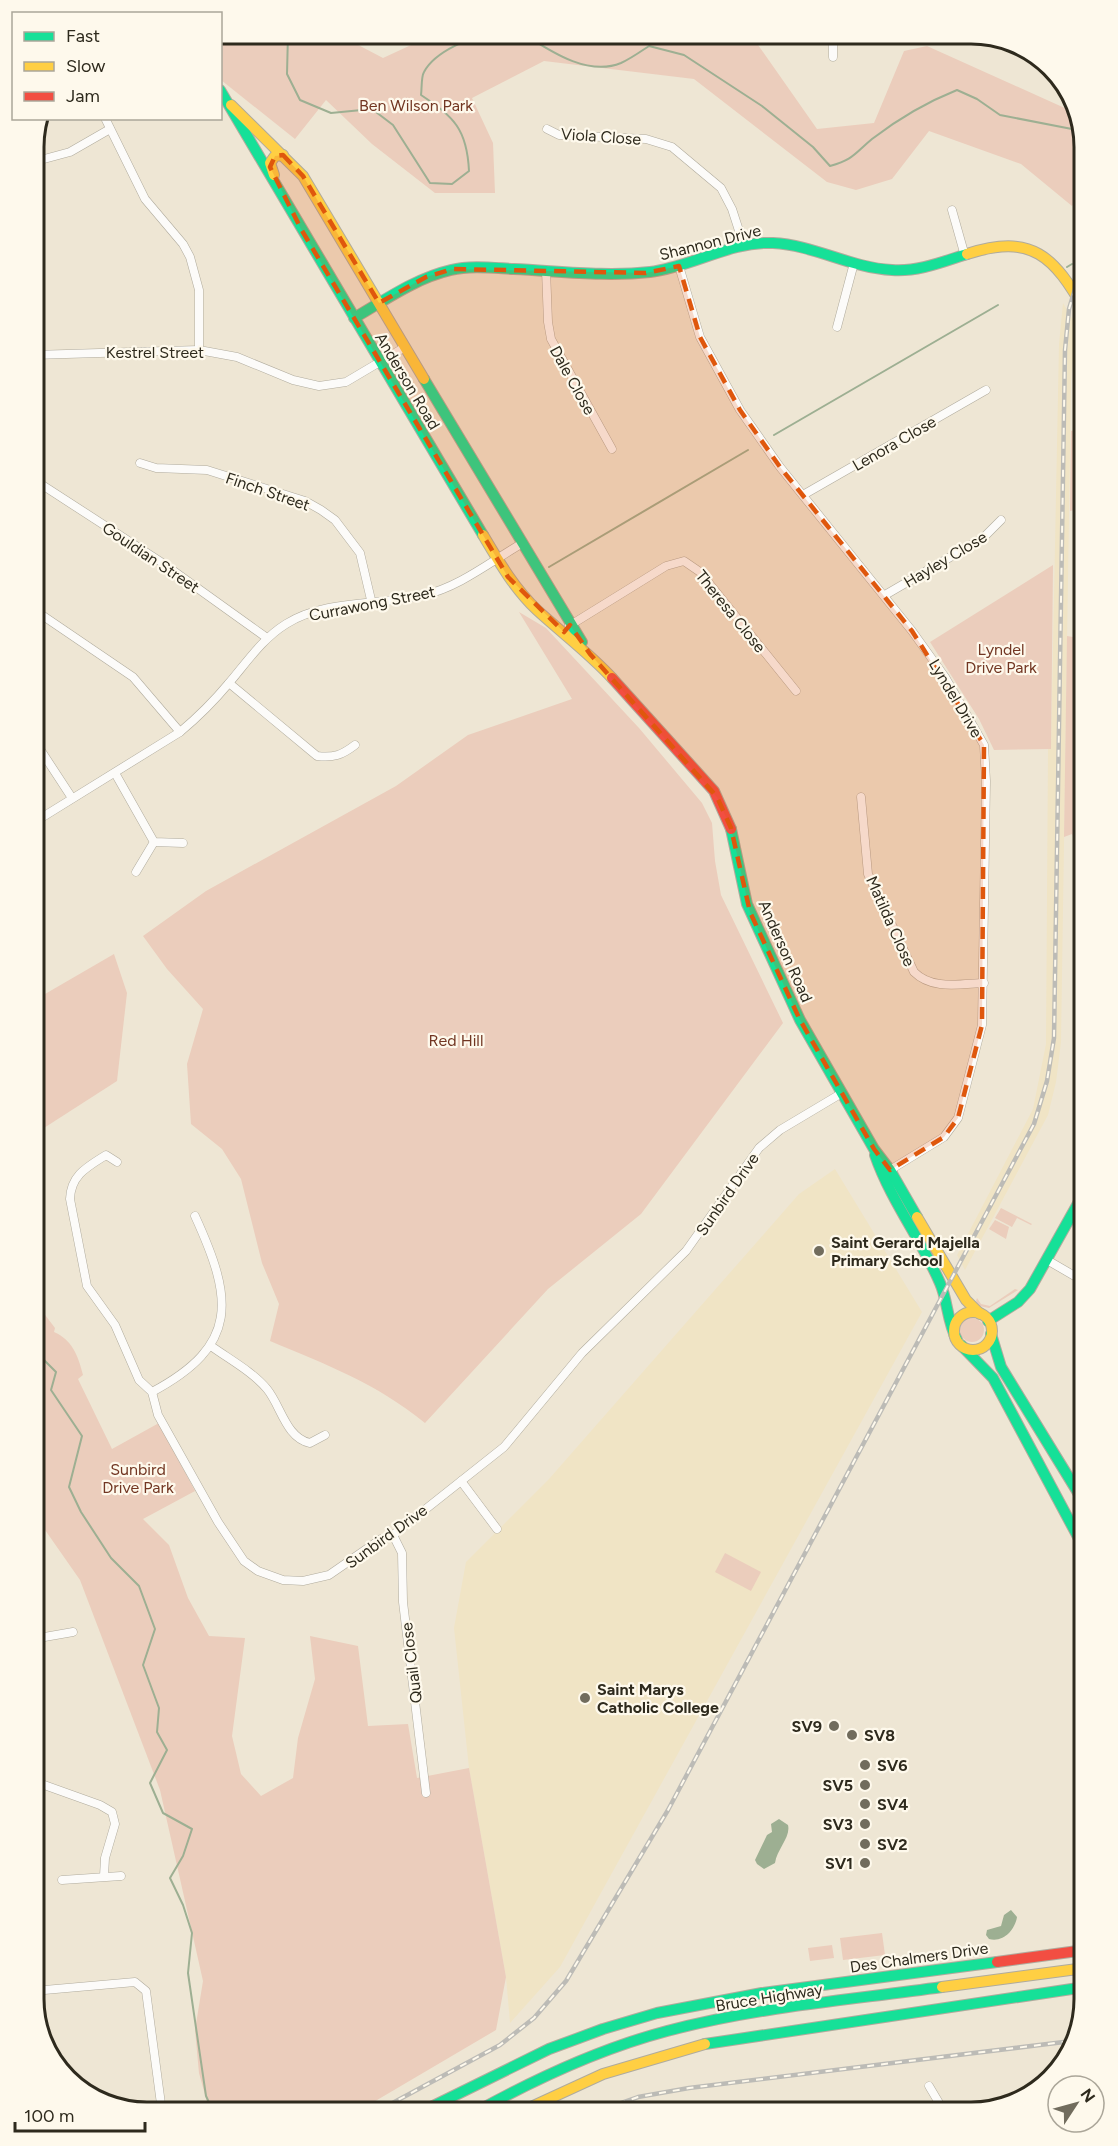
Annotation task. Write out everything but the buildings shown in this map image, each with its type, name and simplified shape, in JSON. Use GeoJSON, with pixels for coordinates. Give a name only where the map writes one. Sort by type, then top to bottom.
{"type":"FeatureCollection","features":[{"type":"Feature","properties":{"kind":"main road","name":"Anderson Road"},"geometry":{"type":"LineString","coordinates":[[222,93],[228,102],[283,155],[309,185],[567,628],[692,764],[717,797],[731,828],[750,912],[800,1020],[874,1149],[941,1284],[950,1327],[959,1343],[993,1378],[1074,1531]]}},
{"type":"Feature","properties":{"kind":"main road","name":"Anderson Road"},"geometry":{"type":"LineString","coordinates":[[228,102],[233,116],[497,558],[526,599],[567,628]]}},
{"type":"Feature","properties":{"kind":"main road"},"geometry":{"type":"LineString","coordinates":[[283,155],[272,159],[270,168],[295,210],[301,229]]}},
{"type":"Feature","properties":{"kind":"main road","name":"Shannon Drive"},"geometry":{"type":"LineString","coordinates":[[354,318],[426,277],[453,269],[646,273],[758,243],[786,244],[877,269],[910,270],[1005,246],[1035,251],[1059,270],[1074,294]]}},
{"type":"Feature","properties":{"kind":"main road","name":"Anderson Road"},"geometry":{"type":"LineString","coordinates":[[886,1172],[963,1294],[984,1317]]}},
{"type":"Feature","properties":{"kind":"main road"},"geometry":{"type":"LineString","coordinates":[[991,1334],[988,1341],[979,1348],[968,1349],[959,1343],[954,1329],[958,1318],[969,1312],[984,1317],[1023,1298],[1074,1211]]}},
{"type":"Feature","properties":{"kind":"main road"},"geometry":{"type":"LineString","coordinates":[[984,1317],[1001,1367],[1074,1486]]}},
{"type":"Feature","properties":{"kind":"main road","name":"Des Chalmers Drive"},"geometry":{"type":"LineString","coordinates":[[440,2102],[544,2050],[606,2028],[662,2012],[744,1996],[1074,1951]]}},
{"type":"Feature","properties":{"kind":"main road","name":"Bruce Highway"},"geometry":{"type":"LineString","coordinates":[[494,2102],[586,2058],[636,2040],[702,2023],[784,2008],[1074,1969]]}},
{"type":"Feature","properties":{"kind":"main road"},"geometry":{"type":"LineString","coordinates":[[542,2102],[603,2074],[701,2045],[1074,1989]]}},
{"type":"Feature","properties":{"kind":"street"},"geometry":{"type":"LineString","coordinates":[[833,44],[833,57]]}},
{"type":"Feature","properties":{"kind":"street"},"geometry":{"type":"LineString","coordinates":[[106,120],[145,199],[183,244],[190,257],[199,290],[199,350]]}},
{"type":"Feature","properties":{"kind":"street"},"geometry":{"type":"LineString","coordinates":[[44,159],[70,152],[110,129]]}},
{"type":"Feature","properties":{"kind":"street","name":"Viola Close"},"geometry":{"type":"LineString","coordinates":[[547,129],[559,135],[646,139],[672,147],[721,188],[732,209],[744,246]]}},
{"type":"Feature","properties":{"kind":"street"},"geometry":{"type":"LineString","coordinates":[[952,210],[965,256]]}},
{"type":"Feature","properties":{"kind":"street"},"geometry":{"type":"LineString","coordinates":[[837,327],[854,263]]}},
{"type":"Feature","properties":{"kind":"street","name":"Lyndel Drive"},"geometry":{"type":"LineString","coordinates":[[679,266],[708,356],[763,445],[885,596],[945,677],[984,745],[986,759],[984,983],[979,1041],[958,1118],[944,1137],[886,1172]]}},
{"type":"Feature","properties":{"kind":"street","name":"Dale Close"},"geometry":{"type":"LineString","coordinates":[[546,270],[548,322],[554,346],[612,449]]}},
{"type":"Feature","properties":{"kind":"street","name":"Kestrel Street"},"geometry":{"type":"LineString","coordinates":[[44,355],[199,350],[237,357],[299,382],[319,386],[346,382],[405,347]]}},
{"type":"Feature","properties":{"kind":"street","name":"Lenora Close"},"geometry":{"type":"LineString","coordinates":[[803,495],[986,390]]}},
{"type":"Feature","properties":{"kind":"street","name":"Finch Street"},"geometry":{"type":"LineString","coordinates":[[140,463],[156,468],[207,470],[305,501],[321,510],[335,520],[360,553],[372,604]]}},
{"type":"Feature","properties":{"kind":"street","name":"Gouldian Street"},"geometry":{"type":"LineString","coordinates":[[44,486],[161,562],[267,638]]}},
{"type":"Feature","properties":{"kind":"street","name":"Hayley Close"},"geometry":{"type":"LineString","coordinates":[[885,596],[982,538],[1001,520]]}},
{"type":"Feature","properties":{"kind":"street","name":"Currawong Street"},"geometry":{"type":"LineString","coordinates":[[44,816],[180,732],[202,713],[267,638],[287,623],[309,613],[334,607],[372,604],[426,595],[441,589],[520,544]]}},
{"type":"Feature","properties":{"kind":"street","name":"Theresa Close"},"geometry":{"type":"LineString","coordinates":[[567,628],[674,562],[684,561],[700,572],[796,691]]}},
{"type":"Feature","properties":{"kind":"street"},"geometry":{"type":"LineString","coordinates":[[44,616],[133,677],[180,732]]}},
{"type":"Feature","properties":{"kind":"street"},"geometry":{"type":"LineString","coordinates":[[229,683],[317,756],[330,758],[342,755],[356,745]]}},
{"type":"Feature","properties":{"kind":"street"},"geometry":{"type":"LineString","coordinates":[[44,754],[72,798]]}},
{"type":"Feature","properties":{"kind":"street"},"geometry":{"type":"LineString","coordinates":[[115,773],[154,842]]}},
{"type":"Feature","properties":{"kind":"street","name":"Matilda Close"},"geometry":{"type":"LineString","coordinates":[[861,797],[868,874],[914,972],[921,979],[936,984],[984,983]]}},
{"type":"Feature","properties":{"kind":"street"},"geometry":{"type":"LineString","coordinates":[[154,842],[183,843]]}},
{"type":"Feature","properties":{"kind":"street"},"geometry":{"type":"LineString","coordinates":[[136,872],[154,842]]}},
{"type":"Feature","properties":{"kind":"street","name":"Sunbird Drive"},"geometry":{"type":"LineString","coordinates":[[117,1162],[106,1155],[80,1172],[71,1185],[70,1199],[87,1286],[115,1325],[139,1380],[152,1392],[158,1415],[234,1549],[258,1571],[283,1580],[312,1580],[337,1571],[372,1545],[393,1535],[504,1447],[582,1353],[686,1251],[750,1158],[766,1141],[843,1093]]}},
{"type":"Feature","properties":{"kind":"street"},"geometry":{"type":"LineString","coordinates":[[152,1392],[184,1374],[211,1346],[220,1328],[222,1298],[195,1216]]}},
{"type":"Feature","properties":{"kind":"street"},"geometry":{"type":"LineString","coordinates":[[1047,1260],[1074,1276]]}},
{"type":"Feature","properties":{"kind":"street"},"geometry":{"type":"LineString","coordinates":[[211,1346],[268,1390],[293,1433],[300,1439],[310,1443],[325,1435]]}},
{"type":"Feature","properties":{"kind":"street"},"geometry":{"type":"LineString","coordinates":[[461,1481],[497,1529]]}},
{"type":"Feature","properties":{"kind":"street","name":"Quail Close"},"geometry":{"type":"LineString","coordinates":[[393,1535],[402,1553],[403,1602],[426,1793]]}},
{"type":"Feature","properties":{"kind":"street"},"geometry":{"type":"LineString","coordinates":[[44,1637],[74,1632]]}},
{"type":"Feature","properties":{"kind":"street"},"geometry":{"type":"LineString","coordinates":[[44,1785],[100,1805],[112,1812],[115,1824],[105,1858],[104,1876]]}},
{"type":"Feature","properties":{"kind":"street"},"geometry":{"type":"LineString","coordinates":[[62,1880],[121,1876]]}},
{"type":"Feature","properties":{"kind":"street"},"geometry":{"type":"LineString","coordinates":[[44,1990],[135,1982],[146,1991],[161,2102]]}},
{"type":"Feature","properties":{"kind":"street"},"geometry":{"type":"LineString","coordinates":[[929,2086],[938,2102]]}},
{"type":"Feature","properties":{"kind":"highlighted area"},"geometry":{"type":"Polygon","coordinates":[[[283,155],[303,176],[379,303],[426,277],[453,269],[646,273],[679,266],[700,337],[740,410],[780,467],[912,631],[984,745],[982,1025],[958,1118],[944,1137],[890,1170],[874,1149],[800,1020],[750,912],[731,828],[717,797],[590,654],[570,625],[564,632],[508,577],[301,229],[270,167],[275,156],[283,155]]]}},
{"type":"Feature","properties":{"kind":"shaded area"},"geometry":{"type":"Polygon","coordinates":[[[1063,303],[1074,322],[1074,347],[1071,381],[1061,1042],[1056,1082],[1048,1115],[965,1270],[957,1255],[1033,1109],[1046,1044],[1048,749],[1051,748],[1059,344],[1063,303]]]}},
{"type":"Feature","properties":{"kind":"shaded area","name":"Saint Marys Catholic College"},"geometry":{"type":"Polygon","coordinates":[[[835,1169],[922,1312],[560,1967],[510,2023],[506,1977],[469,1768],[454,1628],[466,1562],[549,1479],[799,1194],[835,1169]]]}},
{"type":"Feature","properties":{"kind":"shaded area"},"geometry":{"type":"Polygon","coordinates":[[[779,1819],[788,1825],[788,1834],[775,1863],[764,1869],[755,1860],[767,1835],[772,1832],[771,1824],[779,1819]]]}},
{"type":"Feature","properties":{"kind":"shaded area"},"geometry":{"type":"Polygon","coordinates":[[[1011,1910],[1017,1917],[1011,1931],[999,1939],[989,1939],[986,1935],[987,1930],[1001,1926],[1004,1915],[1011,1910]]]}},
{"type":"Feature","properties":{"kind":"green space","name":"Ben Wilson Park"},"geometry":{"type":"Polygon","coordinates":[[[222,44],[356,44],[383,58],[413,44],[757,44],[817,129],[874,123],[904,51],[927,46],[1068,109],[1073,126],[1074,203],[1072,206],[1021,164],[929,131],[892,179],[856,190],[827,182],[694,79],[544,61],[472,98],[493,143],[495,193],[435,193],[372,144],[326,100],[295,139],[222,81],[222,44]]]}},
{"type":"Feature","properties":{"kind":"green space"},"geometry":{"type":"Polygon","coordinates":[[[1074,430],[1074,510],[1070,511],[1071,431],[1074,430]]]}},
{"type":"Feature","properties":{"kind":"green space","name":"Lyndel Drive Park"},"geometry":{"type":"Polygon","coordinates":[[[1053,565],[1051,749],[994,750],[979,719],[930,642],[1053,565]]]}},
{"type":"Feature","properties":{"kind":"green space","name":"Red Hill"},"geometry":{"type":"Polygon","coordinates":[[[519,612],[546,628],[639,728],[702,803],[712,823],[721,895],[783,1023],[641,1214],[548,1289],[425,1423],[369,1386],[270,1341],[279,1304],[262,1263],[241,1179],[222,1149],[191,1124],[187,1064],[203,1009],[167,969],[143,936],[206,891],[396,786],[468,735],[572,699],[519,612]]]}},
{"type":"Feature","properties":{"kind":"green space"},"geometry":{"type":"Polygon","coordinates":[[[1067,636],[1074,637],[1074,839],[1072,834],[1064,837],[1067,636]]]}},
{"type":"Feature","properties":{"kind":"green space"},"geometry":{"type":"Polygon","coordinates":[[[114,954],[127,993],[117,1081],[44,1128],[44,995],[114,954]]]}},
{"type":"Feature","properties":{"kind":"green space"},"geometry":{"type":"Polygon","coordinates":[[[1001,1208],[1032,1224],[1017,1218],[1012,1227],[995,1218],[1001,1208]]]}},
{"type":"Feature","properties":{"kind":"green space"},"geometry":{"type":"Polygon","coordinates":[[[995,1220],[1009,1227],[1006,1239],[989,1229],[995,1220]]]}},
{"type":"Feature","properties":{"kind":"green space"},"geometry":{"type":"Polygon","coordinates":[[[1015,1289],[1018,1290],[989,1308],[979,1306],[976,1301],[977,1298],[981,1304],[990,1306],[1015,1289]]]}},
{"type":"Feature","properties":{"kind":"green space","name":"Sunbird Drive Park"},"geometry":{"type":"Polygon","coordinates":[[[44,1314],[55,1328],[54,1332],[65,1339],[73,1349],[83,1375],[78,1379],[112,1449],[159,1423],[195,1491],[143,1519],[169,1545],[188,1598],[209,1636],[245,1638],[232,1736],[241,1774],[261,1796],[293,1778],[298,1738],[315,1679],[310,1636],[358,1646],[368,1726],[408,1724],[417,1778],[469,1768],[506,1977],[496,2030],[374,2102],[207,2102],[199,2073],[195,2030],[203,1981],[160,1790],[80,1580],[44,1528],[44,1314]]]}},
{"type":"Feature","properties":{"kind":"green space"},"geometry":{"type":"Polygon","coordinates":[[[972,1318],[981,1321],[984,1330],[981,1339],[972,1342],[963,1339],[960,1330],[963,1321],[972,1318]]]}},
{"type":"Feature","properties":{"kind":"green space"},"geometry":{"type":"Polygon","coordinates":[[[725,1553],[761,1572],[751,1591],[715,1572],[725,1553]]]}},
{"type":"Feature","properties":{"kind":"green space"},"geometry":{"type":"Polygon","coordinates":[[[882,1933],[885,1955],[843,1960],[840,1938],[882,1933]]]}},
{"type":"Feature","properties":{"kind":"green space"},"geometry":{"type":"Polygon","coordinates":[[[832,1945],[834,1958],[810,1961],[808,1948],[832,1945]]]}},
{"type":"Feature","properties":{"kind":"waterway"},"geometry":{"type":"LineString","coordinates":[[288,44],[287,74],[300,100],[331,113],[372,109],[393,125],[430,183],[452,184],[469,171],[462,134],[442,110],[421,95],[423,74],[429,64],[445,51],[459,44]]}},
{"type":"Feature","properties":{"kind":"waterway"},"geometry":{"type":"LineString","coordinates":[[539,44],[569,60],[595,67],[621,63],[649,46],[684,55],[762,106],[813,147],[830,166],[849,158],[872,139],[913,112],[957,90],[977,99],[1000,115],[1073,129]]}},
{"type":"Feature","properties":{"kind":"waterway"},"geometry":{"type":"LineString","coordinates":[[1067,267],[1072,264]]}},
{"type":"Feature","properties":{"kind":"waterway"},"geometry":{"type":"LineString","coordinates":[[774,435],[998,305]]}},
{"type":"Feature","properties":{"kind":"waterway"},"geometry":{"type":"LineString","coordinates":[[549,567],[748,450]]}},
{"type":"Feature","properties":{"kind":"waterway"},"geometry":{"type":"LineString","coordinates":[[44,1360],[56,1372],[51,1390],[82,1436],[69,1487],[81,1512],[111,1558],[139,1586],[155,1629],[143,1665],[159,1708],[157,1732],[167,1750],[150,1783],[163,1813],[192,1829],[183,1856],[170,1878],[183,1905],[192,1933],[188,1973],[206,2096],[209,2102]]}},
{"type":"Feature","properties":{"kind":"railway"},"geometry":{"type":"LineString","coordinates":[[394,2102],[500,2045],[534,2018],[566,1981],[668,1810],[1034,1124],[1047,1081],[1054,1038],[1065,350],[1069,309],[1074,292]]}},
{"type":"Feature","properties":{"kind":"railway"},"geometry":{"type":"LineString","coordinates":[[624,2102],[638,2097],[689,2088],[1065,2042]]}},
{"type":"Feature","properties":{"kind":"traffic: fast"},"geometry":{"type":"LineString","coordinates":[[222,93],[483,535]]}},
{"type":"Feature","properties":{"kind":"traffic: fast"},"geometry":{"type":"LineString","coordinates":[[354,318],[425,278],[466,268],[599,274],[650,272],[757,243],[788,245],[862,265],[892,270],[921,268],[967,254]]}},
{"type":"Feature","properties":{"kind":"traffic: fast"},"geometry":{"type":"LineString","coordinates":[[424,379],[582,642]]}},
{"type":"Feature","properties":{"kind":"traffic: fast"},"geometry":{"type":"LineString","coordinates":[[731,829],[747,904],[800,1020],[874,1149],[890,1170],[917,1217]]}},
{"type":"Feature","properties":{"kind":"traffic: fast"},"geometry":{"type":"LineString","coordinates":[[875,1155],[889,1188],[940,1283],[957,1340]]}},
{"type":"Feature","properties":{"kind":"traffic: fast"},"geometry":{"type":"LineString","coordinates":[[988,1321],[1018,1302],[1030,1289],[1074,1211]]}},
{"type":"Feature","properties":{"kind":"traffic: fast"},"geometry":{"type":"LineString","coordinates":[[991,1334],[1001,1367],[1074,1486]]}},
{"type":"Feature","properties":{"kind":"traffic: fast"},"geometry":{"type":"LineString","coordinates":[[961,1345],[993,1378],[1074,1529]]}},
{"type":"Feature","properties":{"kind":"traffic: fast"},"geometry":{"type":"LineString","coordinates":[[441,2102],[549,2049],[603,2029],[657,2013],[762,1993],[997,1962]]}},
{"type":"Feature","properties":{"kind":"traffic: fast"},"geometry":{"type":"LineString","coordinates":[[494,2102],[592,2056],[667,2031],[769,2010],[942,1987]]}},
{"type":"Feature","properties":{"kind":"traffic: fast"},"geometry":{"type":"LineString","coordinates":[[705,2044],[1074,1989]]}},
{"type":"Feature","properties":{"kind":"traffic: slow"},"geometry":{"type":"LineString","coordinates":[[231,105],[303,176],[424,379]]}},
{"type":"Feature","properties":{"kind":"traffic: slow"},"geometry":{"type":"LineString","coordinates":[[274,175],[270,163],[275,156],[283,155]]}},
{"type":"Feature","properties":{"kind":"traffic: slow"},"geometry":{"type":"LineString","coordinates":[[967,254],[1008,246],[1025,248],[1051,263],[1074,292]]}},
{"type":"Feature","properties":{"kind":"traffic: slow"},"geometry":{"type":"LineString","coordinates":[[483,535],[507,574],[529,602],[612,678]]}},
{"type":"Feature","properties":{"kind":"traffic: slow"},"geometry":{"type":"LineString","coordinates":[[917,1217],[966,1300],[980,1314]]}},
{"type":"Feature","properties":{"kind":"traffic: slow"},"geometry":{"type":"LineString","coordinates":[[973,1312],[986,1318],[992,1331],[986,1344],[973,1350],[960,1344],[954,1331],[960,1318],[973,1312]]}},
{"type":"Feature","properties":{"kind":"traffic: slow"},"geometry":{"type":"LineString","coordinates":[[942,1987],[1074,1969]]}},
{"type":"Feature","properties":{"kind":"traffic: slow"},"geometry":{"type":"LineString","coordinates":[[542,2102],[603,2074],[705,2044]]}},
{"type":"Feature","properties":{"kind":"traffic: jam"},"geometry":{"type":"LineString","coordinates":[[612,678],[714,791],[731,829]]}},
{"type":"Feature","properties":{"kind":"traffic: jam"},"geometry":{"type":"LineString","coordinates":[[997,1962],[1074,1952]]}},
{"type":"Feature","properties":{"kind":"place","name":"Saint Gerard Majella Primary School"},"geometry":{"type":"Point","coordinates":[819,1251]}},
{"type":"Feature","properties":{"kind":"place","name":"Saint Marys Catholic College"},"geometry":{"type":"Point","coordinates":[585,1698]}},
{"type":"Feature","properties":{"kind":"place","name":"SV9"},"geometry":{"type":"Point","coordinates":[834,1726]}},
{"type":"Feature","properties":{"kind":"place","name":"SV8"},"geometry":{"type":"Point","coordinates":[852,1735]}},
{"type":"Feature","properties":{"kind":"place","name":"SV6"},"geometry":{"type":"Point","coordinates":[865,1765]}},
{"type":"Feature","properties":{"kind":"place","name":"SV5"},"geometry":{"type":"Point","coordinates":[865,1785]}},
{"type":"Feature","properties":{"kind":"place","name":"SV4"},"geometry":{"type":"Point","coordinates":[865,1804]}},
{"type":"Feature","properties":{"kind":"place","name":"SV3"},"geometry":{"type":"Point","coordinates":[865,1824]}},
{"type":"Feature","properties":{"kind":"place","name":"SV2"},"geometry":{"type":"Point","coordinates":[865,1844]}},
{"type":"Feature","properties":{"kind":"place","name":"SV1"},"geometry":{"type":"Point","coordinates":[865,1863]}}]}
